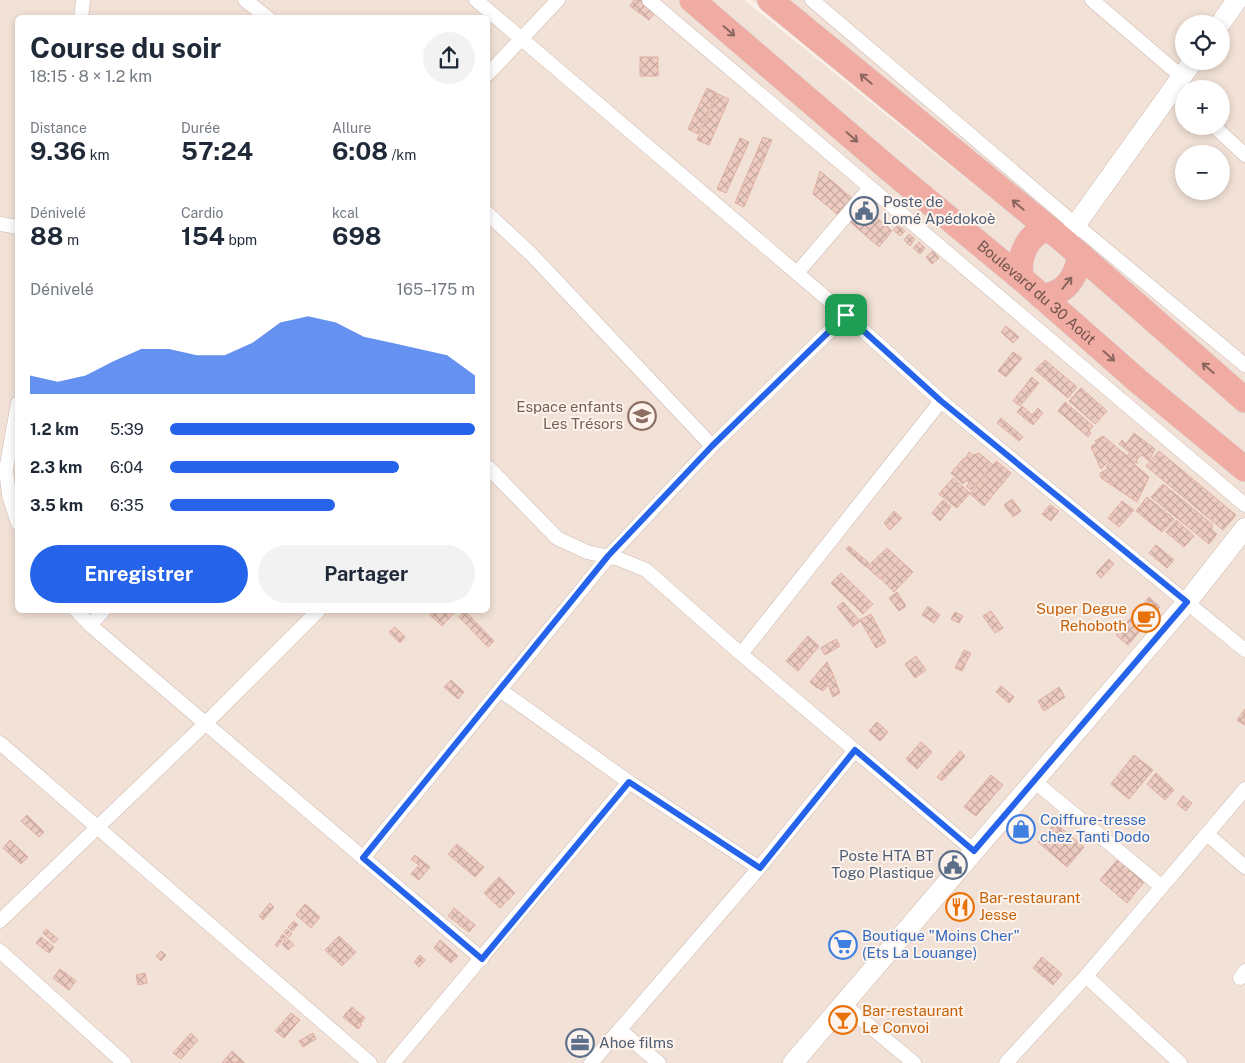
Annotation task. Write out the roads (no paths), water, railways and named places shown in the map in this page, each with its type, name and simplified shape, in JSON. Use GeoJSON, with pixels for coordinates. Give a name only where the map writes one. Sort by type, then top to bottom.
{"type":"FeatureCollection","features":[{"type":"Feature","properties":{"kind":"highway","name":"Boulevard du 30 Août"},"geometry":{"type":"LineString","coordinates":[[692,0],[895,174],[1022,279],[1138,381],[1245,469]]}},
{"type":"Feature","properties":{"kind":"highway"},"geometry":{"type":"LineString","coordinates":[[770,0],[1067,238],[1245,400]]}},
{"type":"Feature","properties":{"kind":"highway"},"geometry":{"type":"LineString","coordinates":[[1022,279],[1020,263],[1024,250],[1039,231],[1067,238]]}},
{"type":"Feature","properties":{"kind":"highway"},"geometry":{"type":"LineString","coordinates":[[1041,296],[1058,294],[1066,286],[1078,267],[1067,238]]}},
{"type":"Feature","properties":{"kind":"street"},"geometry":{"type":"LineString","coordinates":[[81,15],[83,0]]}},
{"type":"Feature","properties":{"kind":"street"},"geometry":{"type":"LineString","coordinates":[[245,0],[264,15]]}},
{"type":"Feature","properties":{"kind":"street"},"geometry":{"type":"LineString","coordinates":[[476,0],[846,315],[941,401],[1245,650]]}},
{"type":"Feature","properties":{"kind":"street"},"geometry":{"type":"LineString","coordinates":[[490,72],[558,0]]}},
{"type":"Feature","properties":{"kind":"street"},"geometry":{"type":"LineString","coordinates":[[649,0],[1245,505]]}},
{"type":"Feature","properties":{"kind":"street"},"geometry":{"type":"LineString","coordinates":[[812,0],[1067,238],[1245,365]]}},
{"type":"Feature","properties":{"kind":"street"},"geometry":{"type":"LineString","coordinates":[[1092,0],[1182,80]]}},
{"type":"Feature","properties":{"kind":"street"},"geometry":{"type":"LineString","coordinates":[[1226,15],[1237,0]]}},
{"type":"Feature","properties":{"kind":"street"},"geometry":{"type":"LineString","coordinates":[[1067,238],[1175,92]]}},
{"type":"Feature","properties":{"kind":"street"},"geometry":{"type":"LineString","coordinates":[[1224,135],[1245,155]]}},
{"type":"Feature","properties":{"kind":"street"},"geometry":{"type":"LineString","coordinates":[[796,273],[870,189]]}},
{"type":"Feature","properties":{"kind":"street"},"geometry":{"type":"LineString","coordinates":[[490,216],[531,254],[712,446]]}},
{"type":"Feature","properties":{"kind":"street"},"geometry":{"type":"LineString","coordinates":[[0,224],[15,226]]}},
{"type":"Feature","properties":{"kind":"street"},"geometry":{"type":"LineString","coordinates":[[363,858],[608,556],[712,446],[846,315]]}},
{"type":"Feature","properties":{"kind":"street"},"geometry":{"type":"LineString","coordinates":[[741,654],[941,401]]}},
{"type":"Feature","properties":{"kind":"street"},"geometry":{"type":"LineString","coordinates":[[15,420],[6,470],[9,495],[15,514]]}},
{"type":"Feature","properties":{"kind":"street"},"geometry":{"type":"LineString","coordinates":[[490,469],[556,538],[587,552],[632,563],[646,570],[741,654],[974,851]]}},
{"type":"Feature","properties":{"kind":"street"},"geometry":{"type":"LineString","coordinates":[[792,1063],[1187,602],[1245,528]]}},
{"type":"Feature","properties":{"kind":"street"},"geometry":{"type":"LineString","coordinates":[[79,613],[90,625],[482,959]]}},
{"type":"Feature","properties":{"kind":"street"},"geometry":{"type":"LineString","coordinates":[[90,625],[101,613]]}},
{"type":"Feature","properties":{"kind":"street"},"geometry":{"type":"LineString","coordinates":[[0,921],[206,723],[316,613]]}},
{"type":"Feature","properties":{"kind":"street"},"geometry":{"type":"LineString","coordinates":[[500,690],[629,782],[760,868]]}},
{"type":"Feature","properties":{"kind":"street"},"geometry":{"type":"LineString","coordinates":[[0,742],[370,1063]]}},
{"type":"Feature","properties":{"kind":"street"},"geometry":{"type":"LineString","coordinates":[[591,1063],[760,868],[855,750]]}},
{"type":"Feature","properties":{"kind":"street"},"geometry":{"type":"LineString","coordinates":[[1034,781],[1162,887]]}},
{"type":"Feature","properties":{"kind":"street"},"geometry":{"type":"LineString","coordinates":[[393,1063],[629,782]]}},
{"type":"Feature","properties":{"kind":"street"},"geometry":{"type":"LineString","coordinates":[[1006,1063],[1086,976],[1245,789]]}},
{"type":"Feature","properties":{"kind":"street"},"geometry":{"type":"LineString","coordinates":[[1207,834],[1245,867]]}},
{"type":"Feature","properties":{"kind":"street"},"geometry":{"type":"LineString","coordinates":[[0,951],[124,1063]]}},
{"type":"Feature","properties":{"kind":"street"},"geometry":{"type":"LineString","coordinates":[[1086,976],[1180,1063]]}},
{"type":"Feature","properties":{"kind":"street"},"geometry":{"type":"LineString","coordinates":[[843,1004],[914,1063]]}},
{"type":"Feature","properties":{"kind":"street"},"geometry":{"type":"LineString","coordinates":[[620,1030],[659,1063]]}},
{"type":"Feature","properties":{"kind":"place","name":"Poste de Lomé Apédokoè"},"geometry":{"type":"Point","coordinates":[864,211]}},
{"type":"Feature","properties":{"kind":"place","name":"Espace enfants Les Trésors"},"geometry":{"type":"Point","coordinates":[642,416]}},
{"type":"Feature","properties":{"kind":"place","name":"Super Degue Rehoboth"},"geometry":{"type":"Point","coordinates":[1146,618]}},
{"type":"Feature","properties":{"kind":"place","name":"Coiffure-tresse chez Tanti Dodo"},"geometry":{"type":"Point","coordinates":[1021,829]}},
{"type":"Feature","properties":{"kind":"place","name":"Poste HTA BT Togo Plastique"},"geometry":{"type":"Point","coordinates":[953,865]}},
{"type":"Feature","properties":{"kind":"place","name":"Bar-restaurant Jesse"},"geometry":{"type":"Point","coordinates":[960,907]}},
{"type":"Feature","properties":{"kind":"place","name":"Boutique \"Moins Cher\" (Ets La Louange)"},"geometry":{"type":"Point","coordinates":[843,945]}},
{"type":"Feature","properties":{"kind":"place","name":"Bar-restaurant Le Convoi"},"geometry":{"type":"Point","coordinates":[843,1020]}},
{"type":"Feature","properties":{"kind":"place","name":"Ahoe films"},"geometry":{"type":"Point","coordinates":[580,1043]}}]}
